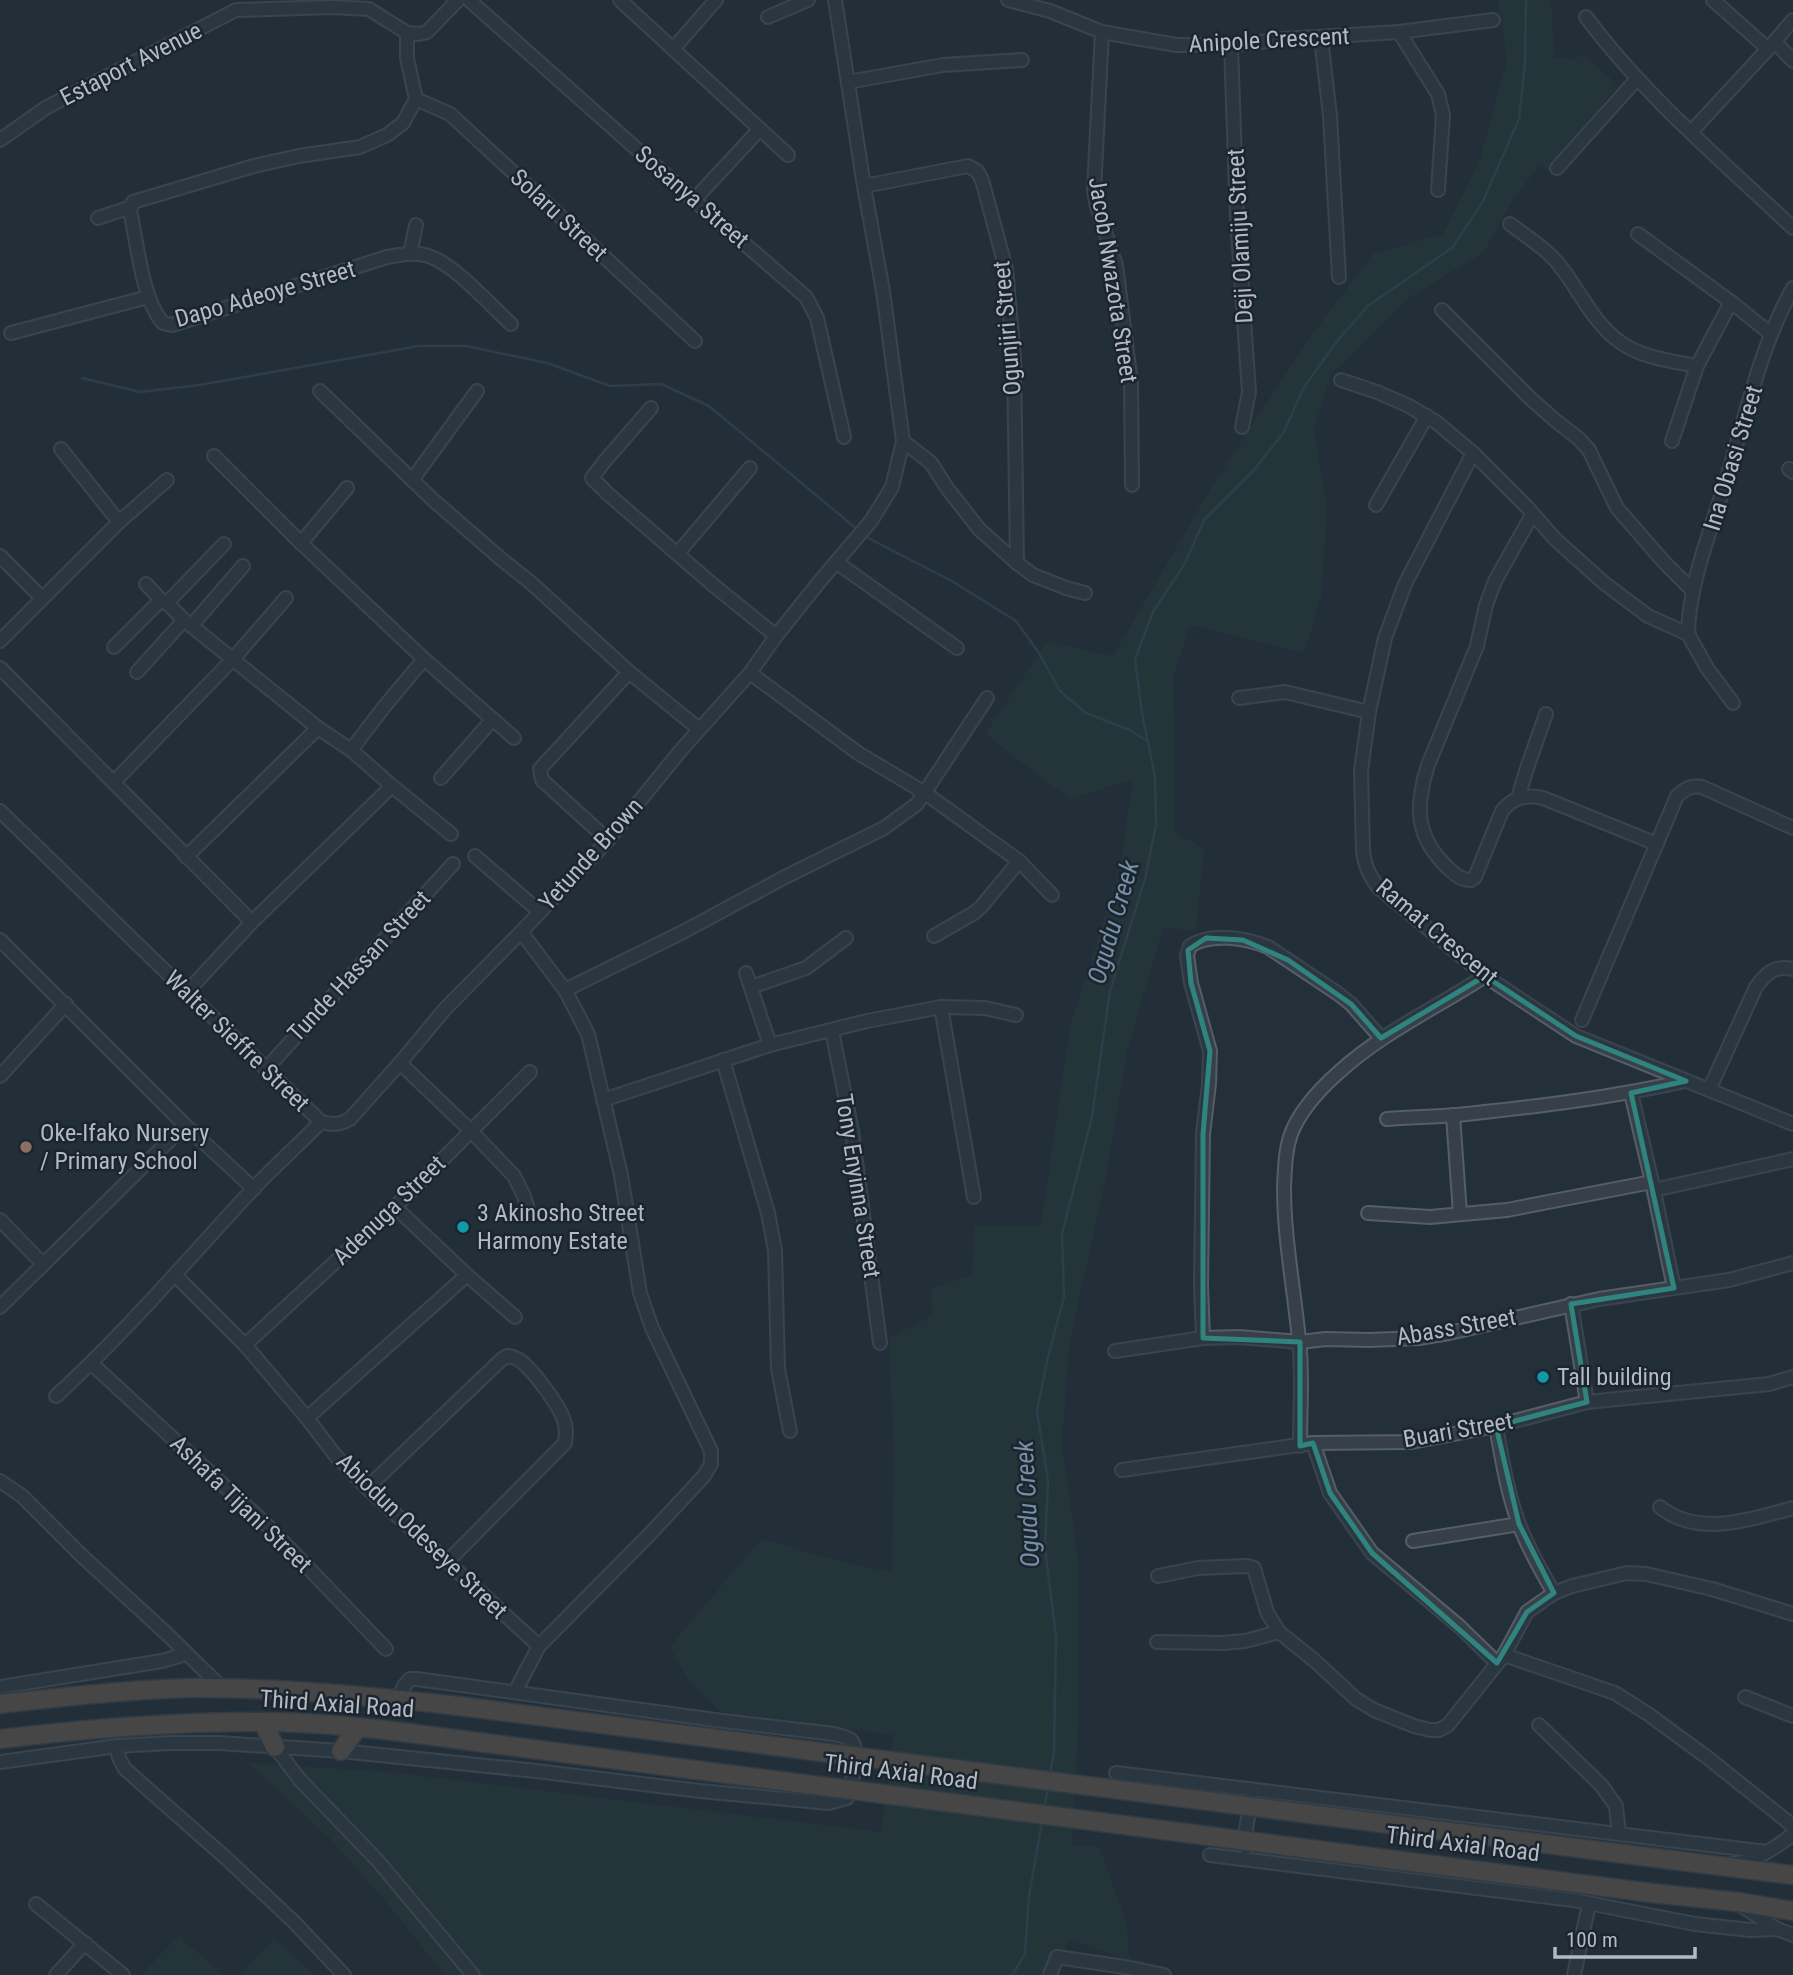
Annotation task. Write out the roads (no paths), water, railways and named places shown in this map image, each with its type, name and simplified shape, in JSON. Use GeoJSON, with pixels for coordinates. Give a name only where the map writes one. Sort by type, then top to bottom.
{"type":"FeatureCollection","features":[{"type":"Feature","properties":{"kind":"highway","name":"Third Axial Road"},"geometry":{"type":"LineString","coordinates":[[0,1704],[87,1694],[185,1688],[285,1690],[398,1699],[1793,1875]]}},
{"type":"Feature","properties":{"kind":"highway","name":"Third Axial Road"},"geometry":{"type":"LineString","coordinates":[[0,1739],[97,1728],[263,1722],[358,1727],[1793,1911]]}},
{"type":"Feature","properties":{"kind":"highway"},"geometry":{"type":"LineString","coordinates":[[263,1722],[275,1747]]}},
{"type":"Feature","properties":{"kind":"highway"},"geometry":{"type":"LineString","coordinates":[[341,1751],[358,1727]]}},
{"type":"Feature","properties":{"kind":"street"},"geometry":{"type":"LineString","coordinates":[[98,218],[131,207],[133,202],[143,198],[254,166],[360,146],[387,135],[403,123],[416,99],[407,58],[407,33],[427,32],[458,0]]}},
{"type":"Feature","properties":{"kind":"street","name":"Sosanya Street"},"geometry":{"type":"LineString","coordinates":[[469,0],[806,297],[817,318],[844,437]]}},
{"type":"Feature","properties":{"kind":"street"},"geometry":{"type":"LineString","coordinates":[[620,0],[788,155]]}},
{"type":"Feature","properties":{"kind":"street"},"geometry":{"type":"LineString","coordinates":[[674,48],[716,0]]}},
{"type":"Feature","properties":{"kind":"street"},"geometry":{"type":"LineString","coordinates":[[768,17],[808,0]]}},
{"type":"Feature","properties":{"kind":"street"},"geometry":{"type":"LineString","coordinates":[[835,0],[883,291],[903,441],[931,463],[979,529],[1017,562],[1033,575],[1085,593]]}},
{"type":"Feature","properties":{"kind":"street","name":"Anipole Crescent"},"geometry":{"type":"LineString","coordinates":[[1008,0],[1051,5],[1102,32],[1176,45],[1231,45],[1285,39],[1399,33],[1493,20]]}},
{"type":"Feature","properties":{"kind":"street"},"geometry":{"type":"LineString","coordinates":[[1713,0],[1793,61]]}},
{"type":"Feature","properties":{"kind":"street","name":"Estaport Avenue"},"geometry":{"type":"LineString","coordinates":[[0,140],[47,107],[235,5],[333,8],[373,5],[407,33]]}},
{"type":"Feature","properties":{"kind":"street"},"geometry":{"type":"LineString","coordinates":[[1586,17],[1637,79],[1793,228]]}},
{"type":"Feature","properties":{"kind":"street"},"geometry":{"type":"LineString","coordinates":[[1691,132],[1793,20]]}},
{"type":"Feature","properties":{"kind":"street","name":"Jacob Nwazota Street"},"geometry":{"type":"LineString","coordinates":[[1102,32],[1094,191],[1115,265],[1131,382],[1132,485]]}},
{"type":"Feature","properties":{"kind":"street"},"geometry":{"type":"LineString","coordinates":[[1399,33],[1438,94],[1443,115],[1438,190]]}},
{"type":"Feature","properties":{"kind":"street"},"geometry":{"type":"LineString","coordinates":[[1321,38],[1330,116],[1339,277]]}},
{"type":"Feature","properties":{"kind":"street","name":"Deji Olamiju Street"},"geometry":{"type":"LineString","coordinates":[[1231,45],[1237,218],[1249,392],[1242,427]]}},
{"type":"Feature","properties":{"kind":"street"},"geometry":{"type":"LineString","coordinates":[[848,82],[943,65],[1022,60]]}},
{"type":"Feature","properties":{"kind":"street"},"geometry":{"type":"LineString","coordinates":[[1557,168],[1637,79]]}},
{"type":"Feature","properties":{"kind":"street","name":"Solaru Street"},"geometry":{"type":"LineString","coordinates":[[416,99],[450,114],[695,341]]}},
{"type":"Feature","properties":{"kind":"street"},"geometry":{"type":"LineString","coordinates":[[694,200],[760,129]]}},
{"type":"Feature","properties":{"kind":"street","name":"Ogunjiri Street"},"geometry":{"type":"LineString","coordinates":[[864,186],[968,166],[977,171],[982,180],[1006,269],[1014,359],[1017,562]]}},
{"type":"Feature","properties":{"kind":"street","name":"Dapo Adeoye Street"},"geometry":{"type":"LineString","coordinates":[[131,207],[148,297],[156,316],[163,323],[172,325],[387,257],[410,254],[430,256],[451,269],[511,324]]}},
{"type":"Feature","properties":{"kind":"street"},"geometry":{"type":"LineString","coordinates":[[1510,224],[1548,252],[1560,265],[1594,316],[1621,343],[1652,357],[1697,366]]}},
{"type":"Feature","properties":{"kind":"street"},"geometry":{"type":"LineString","coordinates":[[410,254],[416,225]]}},
{"type":"Feature","properties":{"kind":"street"},"geometry":{"type":"LineString","coordinates":[[1638,234],[1771,334]]}},
{"type":"Feature","properties":{"kind":"street","name":"Ina Obasi Street"},"geometry":{"type":"LineString","coordinates":[[1689,634],[1689,609],[1693,591],[1771,334],[1793,288]]}},
{"type":"Feature","properties":{"kind":"street"},"geometry":{"type":"LineString","coordinates":[[11,333],[148,297]]}},
{"type":"Feature","properties":{"kind":"street"},"geometry":{"type":"LineString","coordinates":[[1672,441],[1697,366],[1731,302]]}},
{"type":"Feature","properties":{"kind":"street"},"geometry":{"type":"LineString","coordinates":[[1442,310],[1531,399],[1589,450],[1617,508],[1693,591]]}},
{"type":"Feature","properties":{"kind":"street"},"geometry":{"type":"LineString","coordinates":[[1342,380],[1377,392],[1427,416],[1473,453],[1574,557],[1604,583],[1648,616],[1689,634],[1707,668],[1733,703]]}},
{"type":"Feature","properties":{"kind":"street"},"geometry":{"type":"LineString","coordinates":[[320,391],[412,480],[491,551],[530,582],[629,672],[699,729]]}},
{"type":"Feature","properties":{"kind":"street"},"geometry":{"type":"LineString","coordinates":[[412,480],[477,391]]}},
{"type":"Feature","properties":{"kind":"street"},"geometry":{"type":"LineString","coordinates":[[651,408],[592,478],[712,584],[776,636]]}},
{"type":"Feature","properties":{"kind":"street"},"geometry":{"type":"LineString","coordinates":[[1376,505],[1427,416]]}},
{"type":"Feature","properties":{"kind":"street","name":"Yetunde Brown"},"geometry":{"type":"LineString","coordinates":[[321,1122],[342,1124],[350,1119],[445,1009],[608,840],[699,729],[750,673],[776,636],[871,521],[892,486],[903,441]]}},
{"type":"Feature","properties":{"kind":"street"},"geometry":{"type":"LineString","coordinates":[[61,449],[119,522]]}},
{"type":"Feature","properties":{"kind":"street","name":"Ramat Crescent"},"geometry":{"type":"LineString","coordinates":[[1473,453],[1401,593],[1385,638],[1361,771],[1363,851],[1369,875],[1378,887],[1485,976],[1576,1036],[1793,1124]]}},
{"type":"Feature","properties":{"kind":"street"},"geometry":{"type":"LineString","coordinates":[[214,456],[424,660],[514,738]]}},
{"type":"Feature","properties":{"kind":"street"},"geometry":{"type":"LineString","coordinates":[[678,554],[750,468]]}},
{"type":"Feature","properties":{"kind":"street"},"geometry":{"type":"LineString","coordinates":[[0,641],[119,522],[167,480]]}},
{"type":"Feature","properties":{"kind":"street"},"geometry":{"type":"LineString","coordinates":[[301,543],[347,488]]}},
{"type":"Feature","properties":{"kind":"street"},"geometry":{"type":"LineString","coordinates":[[1532,515],[1505,560],[1490,593],[1477,646],[1422,785],[1419,819],[1423,832],[1444,864],[1458,878],[1471,880],[1475,877],[1502,811],[1518,798],[1543,798],[1657,844]]}},
{"type":"Feature","properties":{"kind":"street"},"geometry":{"type":"LineString","coordinates":[[114,647],[223,544]]}},
{"type":"Feature","properties":{"kind":"street"},"geometry":{"type":"LineString","coordinates":[[0,556],[42,598]]}},
{"type":"Feature","properties":{"kind":"street"},"geometry":{"type":"LineString","coordinates":[[839,560],[957,648]]}},
{"type":"Feature","properties":{"kind":"street"},"geometry":{"type":"LineString","coordinates":[[137,673],[243,566]]}},
{"type":"Feature","properties":{"kind":"street"},"geometry":{"type":"LineString","coordinates":[[146,584],[188,622],[318,728],[351,750],[451,834]]}},
{"type":"Feature","properties":{"kind":"street"},"geometry":{"type":"LineString","coordinates":[[114,782],[234,658],[286,598]]}},
{"type":"Feature","properties":{"kind":"street"},"geometry":{"type":"LineString","coordinates":[[351,750],[424,660]]}},
{"type":"Feature","properties":{"kind":"street"},"geometry":{"type":"LineString","coordinates":[[0,668],[252,922]]}},
{"type":"Feature","properties":{"kind":"street"},"geometry":{"type":"LineString","coordinates":[[608,840],[542,780],[540,769],[629,672]]}},
{"type":"Feature","properties":{"kind":"street"},"geometry":{"type":"LineString","coordinates":[[750,673],[858,753],[925,793],[1020,861],[1052,895]]}},
{"type":"Feature","properties":{"kind":"street"},"geometry":{"type":"LineString","coordinates":[[1239,698],[1286,692],[1370,712]]}},
{"type":"Feature","properties":{"kind":"street"},"geometry":{"type":"LineString","coordinates":[[565,990],[884,828],[917,804],[986,698]]}},
{"type":"Feature","properties":{"kind":"street"},"geometry":{"type":"LineString","coordinates":[[1518,798],[1546,714]]}},
{"type":"Feature","properties":{"kind":"street"},"geometry":{"type":"LineString","coordinates":[[441,779],[493,719]]}},
{"type":"Feature","properties":{"kind":"street"},"geometry":{"type":"LineString","coordinates":[[187,857],[318,728]]}},
{"type":"Feature","properties":{"kind":"street"},"geometry":{"type":"LineString","coordinates":[[187,992],[252,922],[391,786]]}},
{"type":"Feature","properties":{"kind":"street"},"geometry":{"type":"LineString","coordinates":[[1582,1020],[1677,796],[1695,786],[1793,828]]}},
{"type":"Feature","properties":{"kind":"street","name":"Walter Sieffre Street"},"geometry":{"type":"LineString","coordinates":[[0,811],[321,1122],[254,1188],[92,1364],[56,1396]]}},
{"type":"Feature","properties":{"kind":"street"},"geometry":{"type":"LineString","coordinates":[[475,856],[540,912]]}},
{"type":"Feature","properties":{"kind":"street"},"geometry":{"type":"LineString","coordinates":[[934,936],[981,907],[1020,861]]}},
{"type":"Feature","properties":{"kind":"street","name":"Tunde Hassan Street"},"geometry":{"type":"LineString","coordinates":[[266,1069],[453,864]]}},
{"type":"Feature","properties":{"kind":"street"},"geometry":{"type":"LineString","coordinates":[[515,1692],[539,1646],[649,1535],[704,1476],[711,1464],[711,1451],[706,1437],[652,1328],[640,1293],[621,1175],[588,1034],[565,990],[521,932]]}},
{"type":"Feature","properties":{"kind":"street"},"geometry":{"type":"LineString","coordinates":[[751,987],[806,968],[846,938]]}},
{"type":"Feature","properties":{"kind":"street"},"geometry":{"type":"LineString","coordinates":[[1203,1338],[1203,1134],[1210,1051],[1191,983],[1187,956],[1190,946],[1206,939],[1217,939],[1256,942],[1268,947],[1351,1004],[1381,1038]]}},
{"type":"Feature","properties":{"kind":"street"},"geometry":{"type":"LineString","coordinates":[[0,940],[185,1125],[254,1188]]}},
{"type":"Feature","properties":{"kind":"street"},"geometry":{"type":"LineString","coordinates":[[1709,1090],[1756,986],[1763,977],[1777,968],[1793,969]]}},
{"type":"Feature","properties":{"kind":"street"},"geometry":{"type":"LineString","coordinates":[[746,973],[770,1045]]}},
{"type":"Feature","properties":{"kind":"street"},"geometry":{"type":"LineString","coordinates":[[1485,976],[1381,1038],[1337,1073],[1300,1115],[1291,1135],[1284,1178],[1285,1224],[1300,1342],[1306,1444],[1330,1493],[1372,1553],[1500,1659],[1615,1693],[1707,1758],[1793,1826]]}},
{"type":"Feature","properties":{"kind":"street"},"geometry":{"type":"LineString","coordinates":[[0,1076],[66,1004]]}},
{"type":"Feature","properties":{"kind":"street"},"geometry":{"type":"LineString","coordinates":[[603,1100],[770,1045],[867,1021],[941,1007],[985,1008],[1016,1015]]}},
{"type":"Feature","properties":{"kind":"street"},"geometry":{"type":"LineString","coordinates":[[941,1007],[974,1197]]}},
{"type":"Feature","properties":{"kind":"street","name":"Tony Enyinna Street"},"geometry":{"type":"LineString","coordinates":[[832,1031],[852,1131],[880,1343]]}},
{"type":"Feature","properties":{"kind":"street"},"geometry":{"type":"LineString","coordinates":[[723,1060],[768,1213],[775,1250],[778,1369],[790,1431]]}},
{"type":"Feature","properties":{"kind":"street"},"geometry":{"type":"LineString","coordinates":[[400,1063],[514,1176],[528,1209]]}},
{"type":"Feature","properties":{"kind":"street","name":"Adenuga Street"},"geometry":{"type":"LineString","coordinates":[[245,1345],[395,1207],[530,1072]]}},
{"type":"Feature","properties":{"kind":"street"},"geometry":{"type":"LineString","coordinates":[[1387,1119],[1527,1107],[1630,1093],[1686,1081]]}},
{"type":"Feature","properties":{"kind":"street"},"geometry":{"type":"LineString","coordinates":[[1630,1093],[1674,1288]]}},
{"type":"Feature","properties":{"kind":"street"},"geometry":{"type":"LineString","coordinates":[[1453,1115],[1460,1214]]}},
{"type":"Feature","properties":{"kind":"street"},"geometry":{"type":"LineString","coordinates":[[0,1307],[185,1125]]}},
{"type":"Feature","properties":{"kind":"street"},"geometry":{"type":"LineString","coordinates":[[1368,1213],[1430,1217],[1507,1210],[1793,1159]]}},
{"type":"Feature","properties":{"kind":"street"},"geometry":{"type":"LineString","coordinates":[[395,1207],[515,1317]]}},
{"type":"Feature","properties":{"kind":"street"},"geometry":{"type":"LineString","coordinates":[[0,1220],[43,1264]]}},
{"type":"Feature","properties":{"kind":"street","name":"Abass Street"},"geometry":{"type":"LineString","coordinates":[[1115,1351],[1203,1338],[1239,1337],[1300,1342],[1326,1339],[1419,1338],[1571,1304],[1729,1280],[1793,1263]]}},
{"type":"Feature","properties":{"kind":"street","name":"Abiodun Odeseye Street"},"geometry":{"type":"LineString","coordinates":[[175,1275],[245,1345],[335,1455],[367,1489],[539,1646]]}},
{"type":"Feature","properties":{"kind":"street"},"geometry":{"type":"LineString","coordinates":[[307,1418],[467,1275]]}},
{"type":"Feature","properties":{"kind":"street"},"geometry":{"type":"LineString","coordinates":[[1571,1304],[1587,1402]]}},
{"type":"Feature","properties":{"kind":"street"},"geometry":{"type":"LineString","coordinates":[[367,1489],[501,1360],[507,1356],[523,1363],[553,1400],[564,1419],[565,1443],[447,1562]]}},
{"type":"Feature","properties":{"kind":"street","name":"Ashafa Tijani Street"},"geometry":{"type":"LineString","coordinates":[[92,1364],[269,1527],[386,1649]]}},
{"type":"Feature","properties":{"kind":"street","name":"Buari Street"},"geometry":{"type":"LineString","coordinates":[[1122,1470],[1306,1444],[1411,1442],[1496,1426],[1587,1402],[1769,1384],[1793,1377]]}},
{"type":"Feature","properties":{"kind":"street"},"geometry":{"type":"LineString","coordinates":[[1496,1426],[1507,1483],[1519,1524],[1554,1593]]}},
{"type":"Feature","properties":{"kind":"street"},"geometry":{"type":"LineString","coordinates":[[0,1480],[22,1496],[223,1689]]}},
{"type":"Feature","properties":{"kind":"street"},"geometry":{"type":"LineString","coordinates":[[1660,1507],[1671,1516],[1722,1525],[1793,1508]]}},
{"type":"Feature","properties":{"kind":"street"},"geometry":{"type":"LineString","coordinates":[[1413,1541],[1519,1524]]}},
{"type":"Feature","properties":{"kind":"street"},"geometry":{"type":"LineString","coordinates":[[1158,1576],[1198,1568],[1254,1568],[1267,1612],[1279,1632],[1356,1699],[1393,1719],[1430,1730],[1439,1730],[1448,1725],[1500,1659],[1527,1612],[1554,1593],[1572,1586],[1627,1573],[1646,1574],[1712,1589],[1793,1614]]}},
{"type":"Feature","properties":{"kind":"street"},"geometry":{"type":"LineString","coordinates":[[1157,1642],[1223,1643],[1245,1641],[1279,1632]]}},
{"type":"Feature","properties":{"kind":"street"},"geometry":{"type":"LineString","coordinates":[[0,1687],[162,1661],[186,1654]]}},
{"type":"Feature","properties":{"kind":"street"},"geometry":{"type":"LineString","coordinates":[[0,1762],[117,1746],[170,1742],[219,1743],[341,1751],[829,1804],[847,1798],[855,1767],[852,1740],[834,1734],[410,1679],[398,1699]]}},
{"type":"Feature","properties":{"kind":"street"},"geometry":{"type":"LineString","coordinates":[[1745,1697],[1793,1716]]}},
{"type":"Feature","properties":{"kind":"street"},"geometry":{"type":"LineString","coordinates":[[1539,1725],[1601,1784],[1616,1806],[1619,1834]]}},
{"type":"Feature","properties":{"kind":"street"},"geometry":{"type":"LineString","coordinates":[[117,1746],[124,1769],[227,1859],[344,1975]]}},
{"type":"Feature","properties":{"kind":"street"},"geometry":{"type":"LineString","coordinates":[[275,1747],[300,1780],[393,1879],[473,1975]]}},
{"type":"Feature","properties":{"kind":"street"},"geometry":{"type":"LineString","coordinates":[[1116,1773],[1767,1852]]}},
{"type":"Feature","properties":{"kind":"street"},"geometry":{"type":"LineString","coordinates":[[1248,1860],[1246,1829],[1255,1790]]}},
{"type":"Feature","properties":{"kind":"street"},"geometry":{"type":"LineString","coordinates":[[1716,1865],[1750,1860],[1782,1844],[1793,1834]]}},
{"type":"Feature","properties":{"kind":"street"},"geometry":{"type":"LineString","coordinates":[[1210,1855],[1589,1903],[1695,1924],[1750,1930],[1777,1929]]}},
{"type":"Feature","properties":{"kind":"street"},"geometry":{"type":"LineString","coordinates":[[1738,1902],[1777,1929],[1793,1935]]}},
{"type":"Feature","properties":{"kind":"street"},"geometry":{"type":"LineString","coordinates":[[1574,1975],[1589,1903]]}},
{"type":"Feature","properties":{"kind":"street"},"geometry":{"type":"LineString","coordinates":[[36,1904],[123,1975]]}},
{"type":"Feature","properties":{"kind":"street"},"geometry":{"type":"LineString","coordinates":[[55,1975],[85,1943]]}},
{"type":"Feature","properties":{"kind":"street"},"geometry":{"type":"LineString","coordinates":[[1050,1975],[1057,1957],[1164,1975]]}},
{"type":"Feature","properties":{"kind":"waterway","name":"Ogudu Creek"},"geometry":{"type":"LineString","coordinates":[[1050,1774],[1054,1751],[1056,1637],[1045,1548],[1048,1481],[1037,1411],[1064,1297],[1062,1234],[1092,1117],[1110,991],[1145,879],[1156,825],[1155,777],[1142,713],[1135,659],[1153,612],[1184,565],[1204,520],[1254,470],[1284,432],[1304,387],[1337,341],[1368,306],[1453,247],[1483,201],[1519,119],[1525,64],[1526,0]]}},
{"type":"Feature","properties":{"kind":"waterway"},"geometry":{"type":"LineString","coordinates":[[82,378],[140,392],[199,385],[419,346],[466,346],[547,363],[610,386],[661,384],[709,406],[858,530]]}},
{"type":"Feature","properties":{"kind":"waterway"},"geometry":{"type":"LineString","coordinates":[[863,534],[950,580],[1016,621],[1039,653],[1060,691],[1086,713],[1130,730],[1147,741]]}},
{"type":"Feature","properties":{"kind":"waterway","name":"Ogudu Creek"},"geometry":{"type":"LineString","coordinates":[[1044,1809],[1048,1788]]}},
{"type":"Feature","properties":{"kind":"waterway","name":"Ogudu Creek"},"geometry":{"type":"LineString","coordinates":[[1012,1975],[1025,1954],[1029,1896],[1042,1822]]}},
{"type":"Feature","properties":{"kind":"place","name":"Oke-Ifako Nursery / Primary School"},"geometry":{"type":"Point","coordinates":[26,1147]}},
{"type":"Feature","properties":{"kind":"place","name":"3 Akinosho Street Harmony Estate"},"geometry":{"type":"Point","coordinates":[463,1227]}},
{"type":"Feature","properties":{"kind":"place","name":"Tall building"},"geometry":{"type":"Point","coordinates":[1543,1377]}}]}
